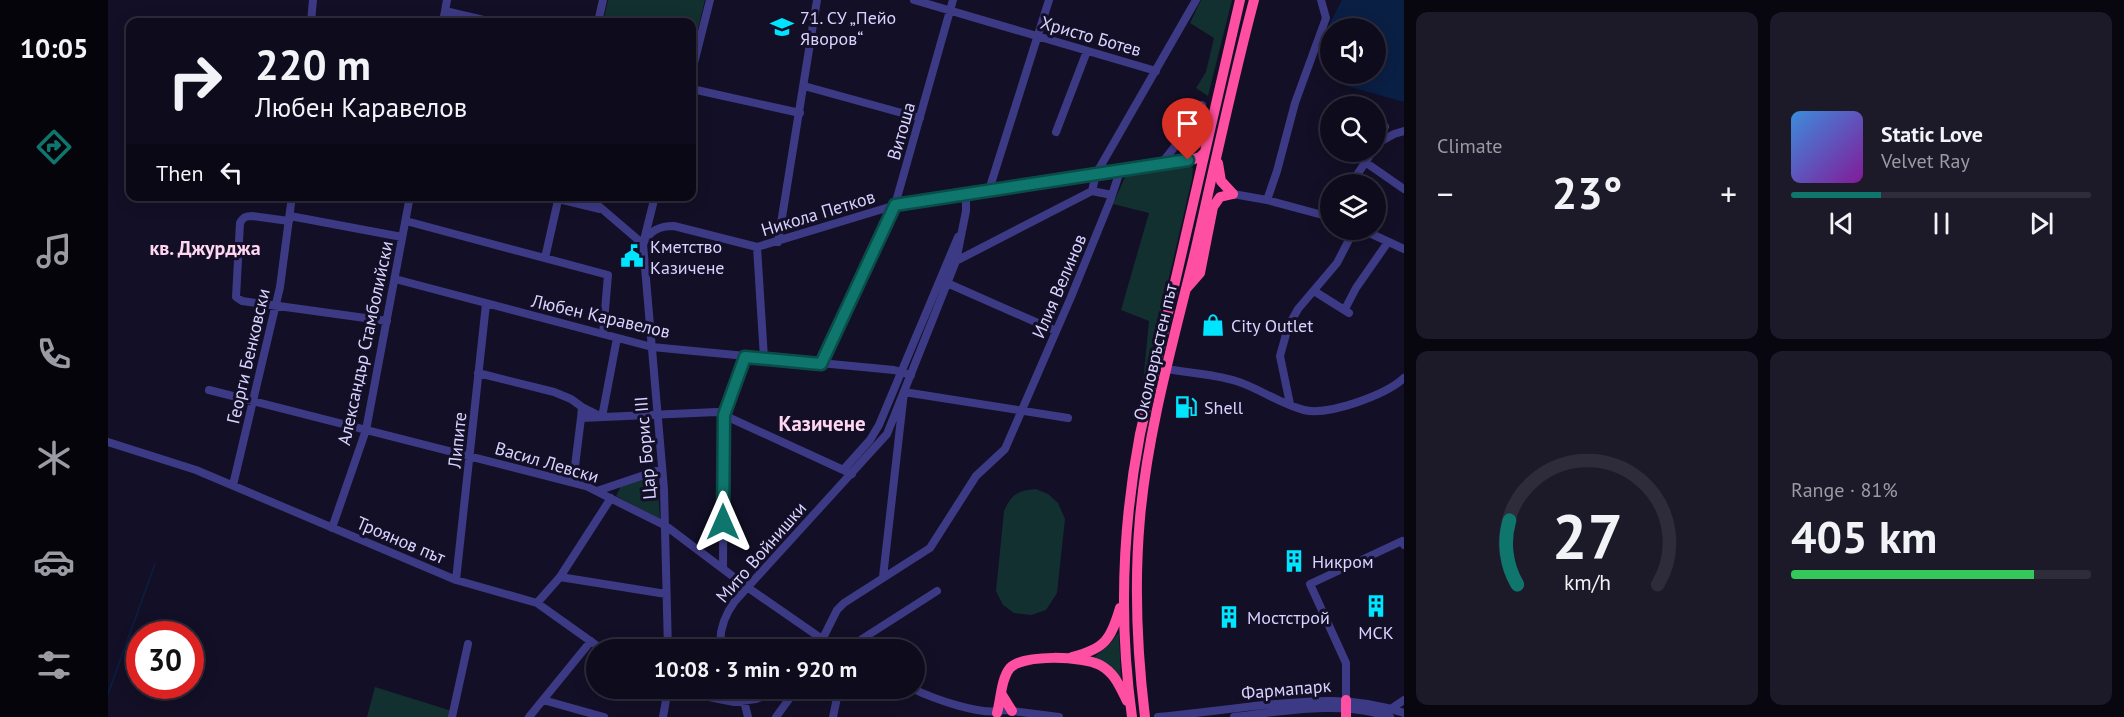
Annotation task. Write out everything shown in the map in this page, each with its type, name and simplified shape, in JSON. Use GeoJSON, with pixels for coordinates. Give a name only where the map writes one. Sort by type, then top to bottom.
{"type":"FeatureCollection","features":[{"type":"Feature","properties":{"kind":"highway","name":"Околовръстен път"},"geometry":{"type":"LineString","coordinates":[[1132,715],[1125,654],[1124,595],[1127,517],[1135,456],[1240,0]]}},
{"type":"Feature","properties":{"kind":"highway","name":"Околовръстен път"},"geometry":{"type":"LineString","coordinates":[[1145,717],[1137,642],[1137,553],[1145,474],[1167,369],[1254,0]]}},
{"type":"Feature","properties":{"kind":"highway"},"geometry":{"type":"LineString","coordinates":[[1188,160],[1200,157],[1204,153]]}},
{"type":"Feature","properties":{"kind":"highway"},"geometry":{"type":"LineString","coordinates":[[1217,155],[1221,182],[1233,194]]}},
{"type":"Feature","properties":{"kind":"highway"},"geometry":{"type":"LineString","coordinates":[[1188,160],[1196,166],[1200,173]]}},
{"type":"Feature","properties":{"kind":"highway"},"geometry":{"type":"LineString","coordinates":[[1186,290],[1200,273],[1213,207],[1220,197],[1233,194]]}},
{"type":"Feature","properties":{"kind":"highway"},"geometry":{"type":"LineString","coordinates":[[1004,713],[1002,695],[1008,672],[1016,663],[1065,658],[1089,651],[1106,641],[1113,631],[1124,595]]}},
{"type":"Feature","properties":{"kind":"highway"},"geometry":{"type":"LineString","coordinates":[[1065,658],[1090,662],[1108,670],[1120,686],[1132,715]]}},
{"type":"Feature","properties":{"kind":"street"},"geometry":{"type":"LineString","coordinates":[[311,18],[313,0]]}},
{"type":"Feature","properties":{"kind":"street"},"geometry":{"type":"LineString","coordinates":[[444,18],[447,0]]}},
{"type":"Feature","properties":{"kind":"street"},"geometry":{"type":"LineString","coordinates":[[599,18],[603,0]]}},
{"type":"Feature","properties":{"kind":"street"},"geometry":{"type":"LineString","coordinates":[[696,55],[710,0]]}},
{"type":"Feature","properties":{"kind":"street"},"geometry":{"type":"LineString","coordinates":[[778,242],[817,0]]}},
{"type":"Feature","properties":{"kind":"street","name":"Христо Ботев"},"geometry":{"type":"LineString","coordinates":[[914,0],[1156,71]]}},
{"type":"Feature","properties":{"kind":"street","name":"Витоша"},"geometry":{"type":"LineString","coordinates":[[821,364],[895,205],[953,0]]}},
{"type":"Feature","properties":{"kind":"street"},"geometry":{"type":"LineString","coordinates":[[989,190],[1049,0]]}},
{"type":"Feature","properties":{"kind":"street"},"geometry":{"type":"LineString","coordinates":[[1092,191],[1096,174],[1196,0]]}},
{"type":"Feature","properties":{"kind":"street"},"geometry":{"type":"LineString","coordinates":[[1267,200],[1295,103],[1326,18],[1321,0]]}},
{"type":"Feature","properties":{"kind":"street"},"geometry":{"type":"LineString","coordinates":[[445,11],[475,18]]}},
{"type":"Feature","properties":{"kind":"street"},"geometry":{"type":"LineString","coordinates":[[1056,132],[1087,51]]}},
{"type":"Feature","properties":{"kind":"street"},"geometry":{"type":"LineString","coordinates":[[804,86],[920,118]]}},
{"type":"Feature","properties":{"kind":"street"},"geometry":{"type":"LineString","coordinates":[[696,90],[800,113]]}},
{"type":"Feature","properties":{"kind":"street"},"geometry":{"type":"LineString","coordinates":[[1161,164],[1184,135],[1202,105]]}},
{"type":"Feature","properties":{"kind":"street"},"geometry":{"type":"LineString","coordinates":[[1386,139],[1404,131]]}},
{"type":"Feature","properties":{"kind":"street","name":"Никола Петков"},"geometry":{"type":"LineString","coordinates":[[644,244],[653,231],[663,226],[674,226],[757,247],[895,205],[1188,160]]}},
{"type":"Feature","properties":{"kind":"street"},"geometry":{"type":"LineString","coordinates":[[1357,174],[1365,162],[1404,189]]}},
{"type":"Feature","properties":{"kind":"street","name":"Илия Велинов"},"geometry":{"type":"LineString","coordinates":[[822,639],[837,610],[844,603],[930,548],[976,476],[1005,449],[1056,331],[1120,171]]}},
{"type":"Feature","properties":{"kind":"street"},"geometry":{"type":"LineString","coordinates":[[956,261],[1092,191],[1112,195]]}},
{"type":"Feature","properties":{"kind":"street","name":"Мито Войнишки"},"geometry":{"type":"LineString","coordinates":[[720,639],[722,621],[735,601],[887,434],[956,261],[966,194]]}},
{"type":"Feature","properties":{"kind":"street"},"geometry":{"type":"LineString","coordinates":[[1233,194],[1267,200],[1320,214]]}},
{"type":"Feature","properties":{"kind":"street","name":"Георги Бенковски"},"geometry":{"type":"LineString","coordinates":[[233,485],[276,306],[291,201]]}},
{"type":"Feature","properties":{"kind":"street","name":"Александър Стамболийски"},"geometry":{"type":"LineString","coordinates":[[332,528],[366,430],[409,201]]}},
{"type":"Feature","properties":{"kind":"street"},"geometry":{"type":"LineString","coordinates":[[545,258],[558,201]]}},
{"type":"Feature","properties":{"kind":"street"},"geometry":{"type":"LineString","coordinates":[[570,201],[604,210]]}},
{"type":"Feature","properties":{"kind":"street"},"geometry":{"type":"LineString","coordinates":[[593,201],[644,244]]}},
{"type":"Feature","properties":{"kind":"street","name":"Цар Борис III"},"geometry":{"type":"LineString","coordinates":[[654,201],[644,244],[666,526],[665,639]]}},
{"type":"Feature","properties":{"kind":"street"},"geometry":{"type":"LineString","coordinates":[[387,321],[239,300],[235,294],[240,223],[246,216],[289,219],[402,237]]}},
{"type":"Feature","properties":{"kind":"street"},"geometry":{"type":"LineString","coordinates":[[406,221],[608,275],[603,334]]}},
{"type":"Feature","properties":{"kind":"street","name":"Мито Войнишки"},"geometry":{"type":"LineString","coordinates":[[844,470],[875,434],[963,225]]}},
{"type":"Feature","properties":{"kind":"street"},"geometry":{"type":"LineString","coordinates":[[1290,404],[1280,356],[1292,319],[1337,263],[1349,240]]}},
{"type":"Feature","properties":{"kind":"street"},"geometry":{"type":"LineString","coordinates":[[1384,240],[1404,249]]}},
{"type":"Feature","properties":{"kind":"street"},"geometry":{"type":"LineString","coordinates":[[1314,291],[1347,311],[1356,288],[1388,242]]}},
{"type":"Feature","properties":{"kind":"street"},"geometry":{"type":"LineString","coordinates":[[757,247],[764,358]]}},
{"type":"Feature","properties":{"kind":"street","name":"Любен Каравелов"},"geometry":{"type":"LineString","coordinates":[[395,279],[652,347],[901,371],[911,375]]}},
{"type":"Feature","properties":{"kind":"street"},"geometry":{"type":"LineString","coordinates":[[947,284],[1056,331]]}},
{"type":"Feature","properties":{"kind":"street","name":"Липите"},"geometry":{"type":"LineString","coordinates":[[456,580],[486,303]]}},
{"type":"Feature","properties":{"kind":"street"},"geometry":{"type":"LineString","coordinates":[[602,417],[617,338]]}},
{"type":"Feature","properties":{"kind":"street"},"geometry":{"type":"LineString","coordinates":[[723,568],[724,415],[745,357]]}},
{"type":"Feature","properties":{"kind":"street"},"geometry":{"type":"LineString","coordinates":[[1167,369],[1236,381],[1299,408],[1319,410],[1360,401],[1388,390],[1404,378]]}},
{"type":"Feature","properties":{"kind":"street"},"geometry":{"type":"LineString","coordinates":[[478,373],[554,392],[602,417]]}},
{"type":"Feature","properties":{"kind":"street","name":"Васил Левски"},"geometry":{"type":"LineString","coordinates":[[209,390],[573,482],[597,491],[666,526],[821,639]]}},
{"type":"Feature","properties":{"kind":"street"},"geometry":{"type":"LineString","coordinates":[[883,578],[904,392],[1068,418]]}},
{"type":"Feature","properties":{"kind":"street"},"geometry":{"type":"LineString","coordinates":[[573,482],[582,407]]}},
{"type":"Feature","properties":{"kind":"street"},"geometry":{"type":"LineString","coordinates":[[581,418],[712,411],[852,474]]}},
{"type":"Feature","properties":{"kind":"street","name":"Троянов път"},"geometry":{"type":"LineString","coordinates":[[108,442],[183,465],[456,580],[537,603],[590,639]]}},
{"type":"Feature","properties":{"kind":"street"},"geometry":{"type":"LineString","coordinates":[[597,491],[662,469]]}},
{"type":"Feature","properties":{"kind":"street"},"geometry":{"type":"LineString","coordinates":[[537,603],[560,577],[611,498]]}},
{"type":"Feature","properties":{"kind":"street"},"geometry":{"type":"LineString","coordinates":[[1346,708],[1346,663],[1310,584],[1402,541],[1404,545]]}},
{"type":"Feature","properties":{"kind":"street"},"geometry":{"type":"LineString","coordinates":[[560,577],[666,594]]}},
{"type":"Feature","properties":{"kind":"street"},"geometry":{"type":"LineString","coordinates":[[862,639],[937,591]]}},
{"type":"Feature","properties":{"kind":"street"},"geometry":{"type":"LineString","coordinates":[[452,717],[468,644]]}},
{"type":"Feature","properties":{"kind":"street"},"geometry":{"type":"LineString","coordinates":[[530,717],[586,646]]}},
{"type":"Feature","properties":{"kind":"street"},"geometry":{"type":"LineString","coordinates":[[925,694],[951,705],[1004,713],[1059,717]]}},
{"type":"Feature","properties":{"kind":"street"},"geometry":{"type":"LineString","coordinates":[[663,717],[665,699]]}},
{"type":"Feature","properties":{"kind":"street"},"geometry":{"type":"LineString","coordinates":[[717,699],[744,701],[756,699]]}},
{"type":"Feature","properties":{"kind":"street"},"geometry":{"type":"LineString","coordinates":[[776,717],[789,699]]}},
{"type":"Feature","properties":{"kind":"street"},"geometry":{"type":"LineString","coordinates":[[833,717],[837,699]]}},
{"type":"Feature","properties":{"kind":"street"},"geometry":{"type":"LineString","coordinates":[[543,700],[603,717]]}},
{"type":"Feature","properties":{"kind":"street"},"geometry":{"type":"LineString","coordinates":[[1388,713],[1404,700]]}},
{"type":"Feature","properties":{"kind":"street"},"geometry":{"type":"LineString","coordinates":[[744,701],[748,717]]}},
{"type":"Feature","properties":{"kind":"street","name":"Фармапарк"},"geometry":{"type":"LineString","coordinates":[[1169,716],[1309,701],[1346,708],[1404,713]]}},
{"type":"Feature","properties":{"kind":"street","name":"Фармапарк"},"geometry":{"type":"LineString","coordinates":[[1234,717],[1309,709],[1346,708]]}},
{"type":"Feature","properties":{"kind":"street"},"geometry":{"type":"LineString","coordinates":[[1158,717],[1169,716]]}},
{"type":"Feature","properties":{"kind":"green space"},"geometry":{"type":"Polygon","coordinates":[[[608,0],[705,0],[696,37],[696,18],[604,18],[608,0]]]}},
{"type":"Feature","properties":{"kind":"green space"},"geometry":{"type":"Polygon","coordinates":[[[1201,0],[1232,0],[1208,96],[1196,88],[1206,72],[1214,38],[1190,23],[1201,0]]]}},
{"type":"Feature","properties":{"kind":"green space"},"geometry":{"type":"Polygon","coordinates":[[[1188,165],[1193,168],[1192,179],[1142,393],[1149,321],[1121,310],[1149,213],[1113,204],[1126,175],[1188,165]]]}},
{"type":"Feature","properties":{"kind":"green space"},"geometry":{"type":"Polygon","coordinates":[[[657,474],[660,519],[616,496],[621,486],[657,474]]]}},
{"type":"Feature","properties":{"kind":"green space"},"geometry":{"type":"Polygon","coordinates":[[[1036,489],[1048,494],[1058,503],[1065,519],[1057,593],[1046,610],[1031,615],[1014,613],[1003,605],[996,591],[1004,511],[1016,494],[1036,489]]]}},
{"type":"Feature","properties":{"kind":"green space"},"geometry":{"type":"Polygon","coordinates":[[[1118,633],[1121,679],[1094,657],[1109,645],[1118,633]]]}},
{"type":"Feature","properties":{"kind":"green space"},"geometry":{"type":"Polygon","coordinates":[[[375,687],[452,711],[450,717],[367,717],[375,687]]]}},
{"type":"Feature","properties":{"kind":"water"},"geometry":{"type":"Polygon","coordinates":[[[1342,0],[1404,0],[1404,102],[1345,84],[1386,84],[1386,18],[1333,18],[1342,0]]]}},
{"type":"Feature","properties":{"kind":"waterway"},"geometry":{"type":"LineString","coordinates":[[108,694],[155,564]]}},
{"type":"Feature","properties":{"kind":"place","name":"71. СУ „Пейо Яворов“"},"geometry":{"type":"Point","coordinates":[782,27]}},
{"type":"Feature","properties":{"kind":"place","name":"Кметство Казичене"},"geometry":{"type":"Point","coordinates":[632,256]}},
{"type":"Feature","properties":{"kind":"place","name":"City Outlet"},"geometry":{"type":"Point","coordinates":[1213,325]}},
{"type":"Feature","properties":{"kind":"place","name":"Shell"},"geometry":{"type":"Point","coordinates":[1186,407]}},
{"type":"Feature","properties":{"kind":"place","name":"Никром"},"geometry":{"type":"Point","coordinates":[1294,561]}},
{"type":"Feature","properties":{"kind":"place","name":"МСК"},"geometry":{"type":"Point","coordinates":[1376,606]}},
{"type":"Feature","properties":{"kind":"place","name":"Мостстрой"},"geometry":{"type":"Point","coordinates":[1229,617]}},
{"type":"Feature","properties":{"kind":"district","name":"кв. Джурджа"},"geometry":{"type":"Point","coordinates":[205,248]}},
{"type":"Feature","properties":{"kind":"district","name":"Казичене"},"geometry":{"type":"Point","coordinates":[822,423]}},
{"type":"Feature","properties":{"kind":"route"},"geometry":{"type":"LineString","coordinates":[[723,522],[724,415],[745,357],[821,364],[895,205],[1188,160]]}}]}
